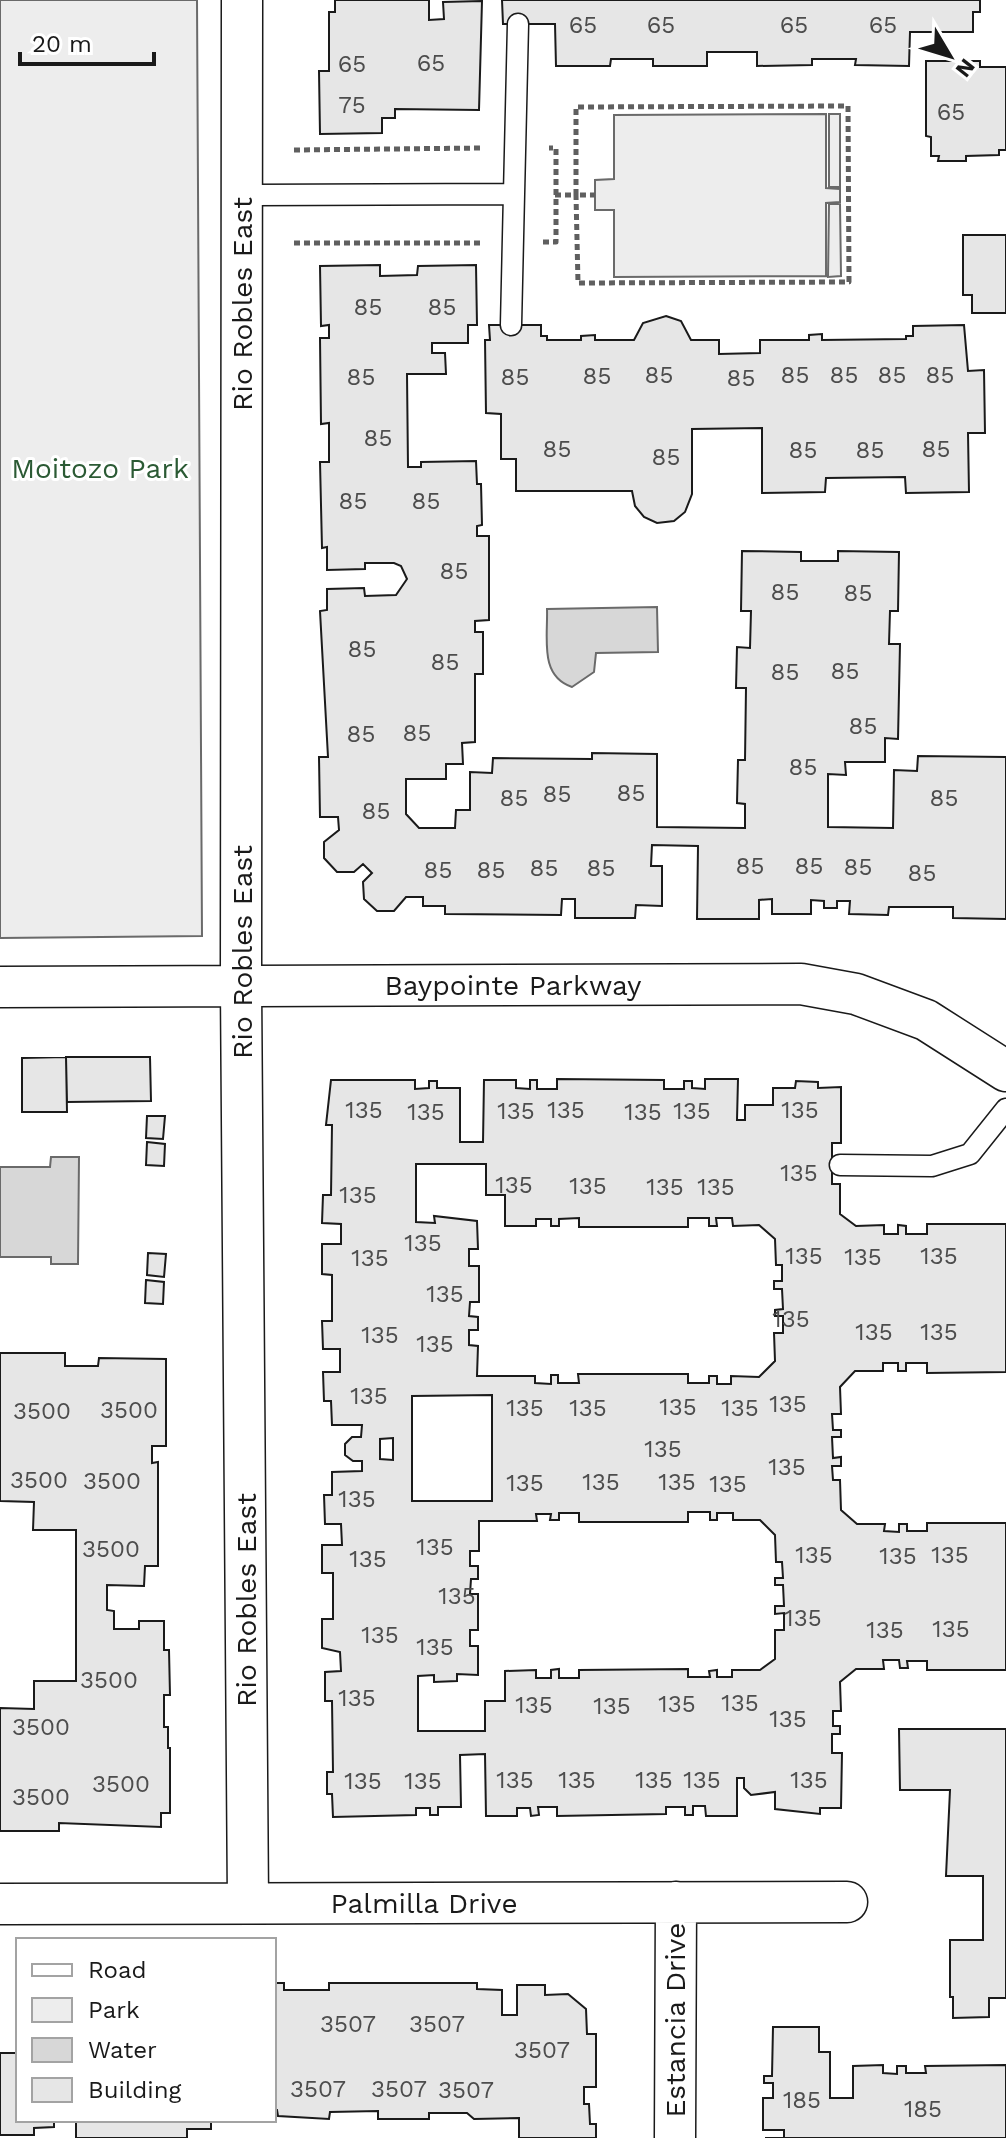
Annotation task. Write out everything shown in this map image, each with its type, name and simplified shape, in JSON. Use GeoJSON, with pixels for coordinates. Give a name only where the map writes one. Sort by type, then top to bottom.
{"type":"FeatureCollection","features":[{"type":"Feature","properties":{"kind":"street","name":"Rio Robles East"},"geometry":{"type":"LineString","coordinates":[[242,0],[241,987],[248,1903]]}},
{"type":"Feature","properties":{"kind":"street","name":"Baypointe Parkway"},"geometry":{"type":"LineString","coordinates":[[0,987],[801,984],[856,994],[926,1020],[1006,1071]]}},
{"type":"Feature","properties":{"kind":"street","name":"Estancia Drive"},"geometry":{"type":"LineString","coordinates":[[675,2138],[676,1902]]}},
{"type":"Feature","properties":{"kind":"street","name":"Palmilla Drive"},"geometry":{"type":"LineString","coordinates":[[0,1904],[847,1902]]}},
{"type":"Feature","properties":{"kind":"lane"},"geometry":{"type":"LineString","coordinates":[[511,325],[518,24]]}},
{"type":"Feature","properties":{"kind":"lane"},"geometry":{"type":"LineString","coordinates":[[242,195],[514,194]]}},
{"type":"Feature","properties":{"kind":"lane"},"geometry":{"type":"LineString","coordinates":[[840,1165],[932,1166],[970,1154],[1006,1109]]}},
{"type":"Feature","properties":{"kind":"path"},"geometry":{"type":"LineString","coordinates":[[848,106],[849,282],[578,283],[576,195],[576,107],[848,106]]}},
{"type":"Feature","properties":{"kind":"path"},"geometry":{"type":"LineString","coordinates":[[555,195],[595,195]]}},
{"type":"Feature","properties":{"kind":"green space","name":"Moitozo Park"},"geometry":{"type":"Polygon","coordinates":[[[0,0],[197,0],[202,936],[0,938],[0,0]]]}},
{"type":"Feature","properties":{"kind":"green space"},"geometry":{"type":"Polygon","coordinates":[[[826,114],[826,188],[840,189],[840,202],[826,203],[826,276],[614,277],[614,210],[595,210],[595,180],[614,179],[614,115],[826,114]]]}},
{"type":"Feature","properties":{"kind":"green space"},"geometry":{"type":"Polygon","coordinates":[[[829,114],[840,114],[840,187],[829,187],[829,114]]]}},
{"type":"Feature","properties":{"kind":"green space"},"geometry":{"type":"Polygon","coordinates":[[[829,204],[840,204],[841,276],[828,277],[829,204]]]}},
{"type":"Feature","properties":{"kind":"water"},"geometry":{"type":"Polygon","coordinates":[[[657,607],[658,652],[596,653],[594,672],[572,687],[554,674],[548,655],[547,609],[657,607]]]}},
{"type":"Feature","properties":{"kind":"water"},"geometry":{"type":"Polygon","coordinates":[[[51,1157],[79,1157],[78,1264],[51,1264],[51,1257],[0,1257],[0,1167],[50,1167],[51,1157]]]}},
{"type":"Feature","properties":{"kind":"building"},"geometry":{"type":"Polygon","coordinates":[[[335,0],[429,0],[429,20],[444,19],[443,2],[482,1],[479,110],[395,109],[395,118],[382,118],[382,133],[320,134],[319,71],[329,71],[329,12],[335,12],[335,0]]]}},
{"type":"Feature","properties":{"kind":"building"},"geometry":{"type":"Polygon","coordinates":[[[502,0],[980,0],[980,12],[973,12],[973,32],[910,32],[909,66],[855,65],[856,59],[812,59],[812,65],[757,66],[757,52],[707,52],[707,66],[653,66],[653,59],[611,59],[610,66],[556,66],[555,24],[503,24],[502,0]]]}},
{"type":"Feature","properties":{"kind":"building"},"geometry":{"type":"Polygon","coordinates":[[[926,61],[980,61],[980,67],[1006,67],[1006,150],[999,150],[999,155],[966,156],[966,161],[938,161],[939,156],[931,156],[931,137],[926,136],[926,61]]]}},
{"type":"Feature","properties":{"kind":"building"},"geometry":{"type":"Polygon","coordinates":[[[963,235],[1006,235],[1006,313],[972,313],[972,295],[963,295],[963,235]]]}},
{"type":"Feature","properties":{"kind":"building"},"geometry":{"type":"Polygon","coordinates":[[[380,265],[380,276],[417,275],[418,266],[476,265],[477,325],[468,325],[468,343],[432,343],[432,353],[445,353],[446,374],[407,374],[408,467],[421,467],[421,462],[476,461],[477,484],[481,484],[482,525],[477,526],[477,536],[489,536],[489,620],[475,621],[475,632],[483,632],[483,674],[475,674],[475,742],[462,743],[463,764],[446,764],[446,779],[406,779],[406,814],[419,828],[455,828],[456,810],[470,810],[470,772],[492,773],[493,758],[592,759],[592,753],[657,754],[657,827],[745,828],[745,804],[737,803],[738,760],[745,760],[746,688],[736,688],[737,647],[750,648],[751,611],[741,611],[742,551],[801,552],[801,561],[838,561],[838,551],[899,552],[898,611],[890,611],[889,644],[900,644],[898,739],[885,738],[885,762],[845,762],[846,775],[828,774],[828,827],[893,828],[894,770],[917,771],[918,756],[1006,757],[1006,919],[953,918],[953,907],[889,907],[888,915],[849,914],[850,901],[837,901],[837,908],[824,908],[824,901],[811,900],[811,914],[772,914],[772,899],[759,900],[759,919],[697,919],[698,846],[652,845],[651,866],[662,866],[662,906],[636,905],[635,918],[575,918],[575,899],[562,899],[561,915],[445,914],[445,906],[423,906],[423,897],[406,897],[394,911],[377,911],[364,899],[363,882],[372,873],[363,864],[354,872],[337,872],[324,858],[324,842],[339,830],[338,817],[320,817],[319,757],[328,757],[320,611],[327,610],[327,589],[364,588],[365,596],[396,595],[407,579],[401,566],[394,563],[365,563],[365,569],[327,570],[327,547],[322,548],[320,462],[329,462],[329,423],[321,424],[320,338],[329,338],[329,325],[321,326],[320,266],[380,265]]]}},
{"type":"Feature","properties":{"kind":"building"},"geometry":{"type":"Polygon","coordinates":[[[666,316],[681,321],[691,340],[719,340],[719,354],[760,353],[760,340],[809,340],[809,335],[822,334],[822,340],[906,339],[906,336],[913,336],[913,326],[964,325],[968,371],[984,370],[985,433],[968,433],[969,492],[906,493],[905,477],[826,478],[825,492],[762,493],[762,428],[692,429],[692,494],[685,512],[674,521],[657,523],[644,517],[635,506],[632,491],[516,491],[516,459],[501,459],[501,414],[486,413],[485,340],[490,340],[489,325],[541,325],[541,336],[547,336],[547,340],[581,340],[581,336],[595,335],[595,340],[634,340],[643,323],[666,316]]]}},
{"type":"Feature","properties":{"kind":"building"},"geometry":{"type":"Polygon","coordinates":[[[66,1057],[150,1057],[151,1101],[67,1102],[66,1057]]]}},
{"type":"Feature","properties":{"kind":"building"},"geometry":{"type":"Polygon","coordinates":[[[66,1057],[67,1112],[22,1112],[22,1058],[66,1057]]]}},
{"type":"Feature","properties":{"kind":"building"},"geometry":{"type":"Polygon","coordinates":[[[557,1079],[664,1080],[664,1089],[684,1089],[684,1081],[692,1081],[692,1088],[705,1089],[705,1079],[738,1079],[737,1120],[745,1120],[745,1105],[773,1105],[773,1088],[795,1088],[796,1081],[818,1082],[818,1088],[841,1087],[841,1143],[832,1143],[832,1184],[840,1184],[840,1214],[856,1226],[884,1225],[884,1234],[898,1234],[898,1225],[906,1226],[906,1234],[927,1234],[927,1224],[1006,1224],[1006,1372],[927,1373],[927,1363],[906,1363],[906,1371],[898,1371],[898,1363],[883,1363],[883,1371],[855,1371],[840,1387],[841,1414],[832,1414],[833,1430],[841,1430],[841,1437],[832,1437],[833,1458],[841,1457],[841,1466],[832,1466],[833,1480],[840,1480],[841,1510],[857,1524],[885,1524],[884,1531],[899,1532],[899,1524],[907,1524],[907,1531],[927,1531],[927,1523],[1006,1523],[1006,1670],[927,1670],[927,1661],[907,1661],[908,1668],[900,1668],[899,1660],[883,1660],[884,1669],[856,1669],[840,1682],[841,1711],[833,1711],[833,1726],[840,1726],[840,1734],[832,1734],[832,1753],[842,1753],[841,1808],[820,1808],[820,1814],[775,1809],[775,1792],[751,1795],[744,1788],[744,1778],[737,1778],[737,1816],[706,1816],[705,1806],[693,1806],[693,1815],[685,1815],[685,1807],[666,1807],[666,1814],[557,1816],[557,1807],[538,1807],[539,1815],[531,1816],[530,1808],[517,1808],[517,1816],[486,1816],[485,1754],[460,1755],[461,1807],[438,1807],[438,1815],[430,1815],[430,1808],[416,1808],[416,1815],[333,1817],[332,1794],[327,1794],[327,1772],[333,1772],[332,1701],[325,1701],[325,1672],[341,1671],[340,1652],[322,1648],[322,1619],[333,1619],[333,1573],[322,1573],[322,1545],[342,1545],[341,1524],[325,1524],[324,1495],[332,1495],[332,1472],[362,1471],[362,1461],[353,1461],[345,1455],[345,1444],[352,1437],[361,1437],[362,1425],[332,1425],[331,1401],[324,1401],[323,1372],[340,1372],[340,1349],[323,1349],[322,1321],[332,1321],[332,1275],[322,1274],[322,1244],[341,1244],[341,1224],[322,1223],[323,1195],[331,1195],[332,1125],[326,1125],[331,1080],[415,1080],[415,1089],[429,1088],[429,1081],[437,1081],[437,1088],[460,1088],[460,1142],[483,1142],[484,1080],[516,1080],[516,1088],[530,1089],[530,1080],[537,1080],[537,1089],[557,1089],[557,1079]],[[416,1164],[416,1222],[435,1223],[434,1216],[477,1221],[478,1249],[469,1249],[469,1266],[479,1266],[479,1302],[470,1302],[469,1316],[478,1317],[478,1330],[469,1330],[469,1345],[478,1346],[477,1376],[535,1376],[535,1383],[551,1384],[551,1375],[558,1375],[558,1383],[579,1383],[578,1374],[688,1374],[688,1383],[709,1383],[709,1376],[717,1376],[717,1384],[731,1384],[731,1376],[759,1377],[775,1361],[774,1333],[783,1333],[783,1316],[775,1316],[775,1310],[783,1309],[782,1289],[774,1289],[774,1281],[782,1281],[782,1265],[776,1265],[775,1239],[759,1225],[733,1226],[732,1218],[716,1218],[717,1226],[709,1226],[709,1218],[688,1218],[688,1227],[579,1227],[579,1218],[559,1219],[559,1226],[551,1226],[551,1219],[536,1219],[536,1226],[505,1226],[505,1195],[486,1195],[486,1164],[416,1164]],[[492,1395],[412,1396],[412,1501],[492,1501],[492,1395]],[[393,1438],[380,1439],[380,1459],[393,1460],[393,1438]],[[688,1512],[688,1522],[579,1522],[579,1513],[559,1513],[559,1520],[550,1520],[551,1514],[536,1514],[537,1521],[479,1521],[479,1551],[470,1551],[470,1566],[478,1566],[478,1579],[471,1579],[470,1594],[478,1594],[478,1630],[470,1630],[470,1646],[478,1646],[478,1675],[457,1674],[457,1681],[434,1682],[434,1675],[418,1676],[418,1731],[485,1731],[485,1701],[505,1701],[505,1671],[536,1670],[536,1678],[551,1678],[551,1670],[559,1669],[559,1678],[579,1678],[579,1670],[688,1669],[688,1677],[710,1677],[709,1671],[717,1670],[717,1677],[732,1677],[732,1670],[760,1670],[775,1659],[775,1630],[784,1630],[784,1613],[775,1614],[775,1606],[784,1606],[783,1585],[775,1585],[775,1578],[783,1578],[782,1562],[776,1562],[775,1535],[760,1520],[733,1520],[733,1513],[717,1513],[717,1520],[710,1520],[710,1512],[688,1512]]]}},
{"type":"Feature","properties":{"kind":"building"},"geometry":{"type":"Polygon","coordinates":[[[147,1116],[165,1116],[163,1139],[146,1138],[147,1116]]]}},
{"type":"Feature","properties":{"kind":"building"},"geometry":{"type":"Polygon","coordinates":[[[147,1142],[165,1144],[164,1166],[146,1165],[147,1142]]]}},
{"type":"Feature","properties":{"kind":"building"},"geometry":{"type":"Polygon","coordinates":[[[148,1253],[166,1254],[164,1277],[147,1275],[148,1253]]]}},
{"type":"Feature","properties":{"kind":"building"},"geometry":{"type":"Polygon","coordinates":[[[146,1280],[164,1282],[163,1304],[145,1303],[146,1280]]]}},
{"type":"Feature","properties":{"kind":"building"},"geometry":{"type":"Polygon","coordinates":[[[0,1353],[65,1353],[65,1366],[98,1366],[99,1358],[166,1359],[166,1446],[152,1446],[152,1463],[158,1462],[158,1566],[145,1566],[144,1586],[107,1585],[107,1610],[114,1611],[114,1629],[139,1629],[139,1621],[164,1621],[164,1650],[169,1650],[170,1695],[164,1695],[164,1727],[168,1727],[170,1748],[170,1813],[161,1813],[161,1827],[59,1823],[59,1831],[0,1831],[0,1708],[34,1709],[34,1681],[76,1681],[76,1530],[33,1530],[34,1502],[0,1501],[0,1353]]]}},
{"type":"Feature","properties":{"kind":"building"},"geometry":{"type":"Polygon","coordinates":[[[899,1729],[1006,1729],[1006,1998],[989,1998],[989,2017],[953,2018],[953,1997],[950,1997],[950,1940],[983,1940],[983,1876],[946,1876],[950,1790],[900,1790],[899,1729]]]}},
{"type":"Feature","properties":{"kind":"building"},"geometry":{"type":"Polygon","coordinates":[[[276,1983],[284,1983],[284,1990],[329,1990],[329,1983],[477,1983],[477,1989],[502,1990],[502,2015],[517,2015],[517,1985],[545,1985],[545,1995],[568,1994],[586,2009],[587,2034],[596,2034],[596,2087],[584,2087],[584,2104],[589,2104],[590,2124],[596,2124],[596,2138],[519,2138],[519,2118],[474,2119],[467,2113],[429,2113],[429,2119],[378,2119],[378,2111],[330,2112],[329,2119],[278,2116],[276,1983]]]}},
{"type":"Feature","properties":{"kind":"building"},"geometry":{"type":"Polygon","coordinates":[[[773,2027],[819,2027],[819,2052],[830,2052],[830,2098],[853,2098],[853,2066],[883,2065],[883,2073],[897,2074],[897,2066],[906,2066],[906,2073],[926,2073],[925,2066],[1006,2065],[1006,2138],[784,2138],[784,2130],[763,2130],[763,2098],[773,2098],[773,2083],[764,2083],[764,2076],[772,2076],[773,2027]]]}},
{"type":"Feature","properties":{"kind":"building"},"geometry":{"type":"Polygon","coordinates":[[[0,2053],[16,2053],[16,2122],[54,2122],[54,2127],[34,2128],[34,2135],[0,2135],[0,2053]]]}},
{"type":"Feature","properties":{"kind":"building"},"geometry":{"type":"Polygon","coordinates":[[[76,2122],[211,2122],[211,2129],[187,2129],[187,2138],[76,2138],[76,2122]]]}}]}
